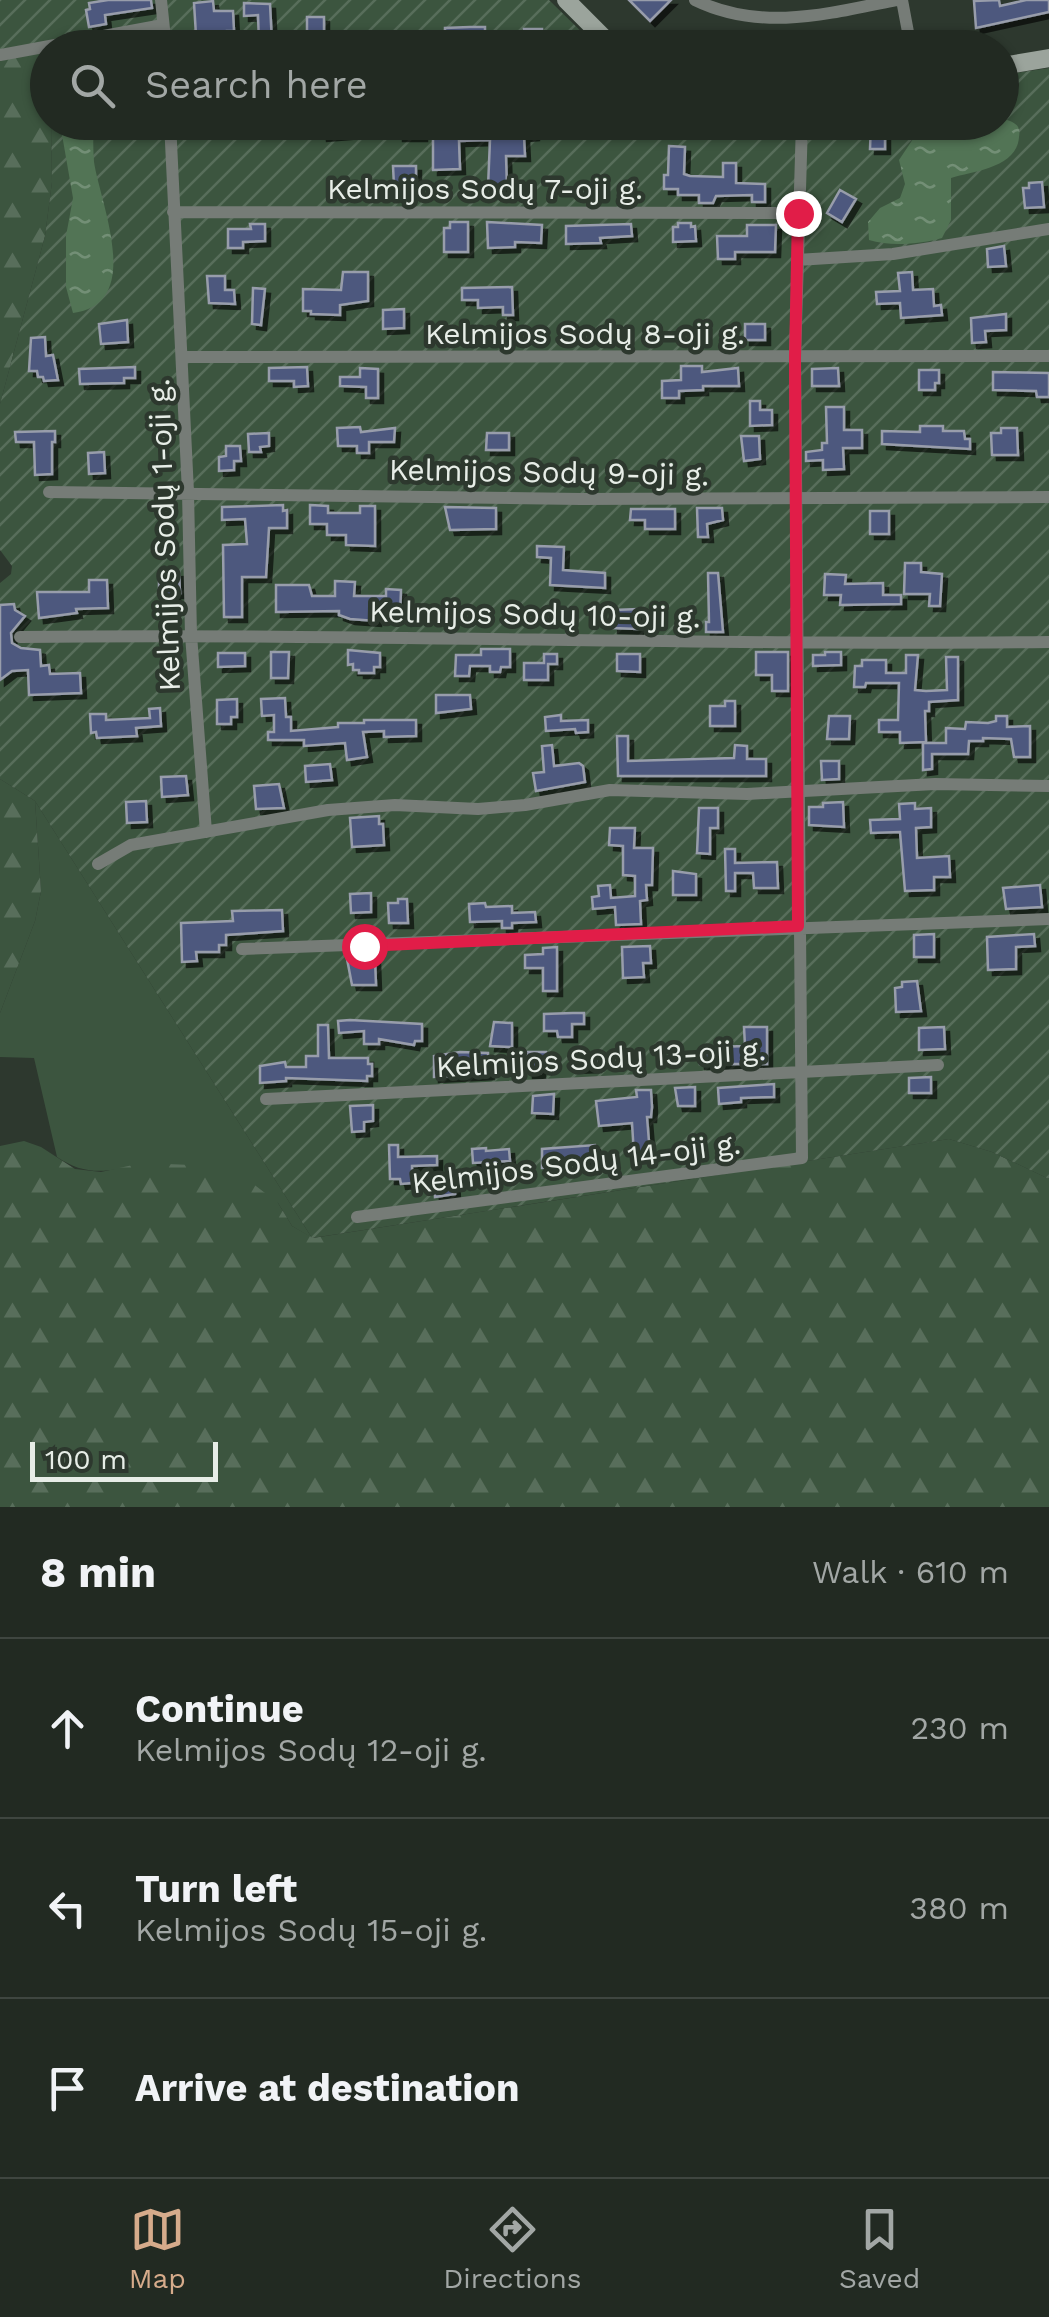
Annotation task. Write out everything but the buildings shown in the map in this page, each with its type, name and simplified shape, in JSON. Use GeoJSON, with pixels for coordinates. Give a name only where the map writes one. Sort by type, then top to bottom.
{"type":"FeatureCollection","features":[{"type":"Feature","properties":{"kind":"main road"},"geometry":{"type":"LineString","coordinates":[[566,0],[596,30]]}},
{"type":"Feature","properties":{"kind":"main road"},"geometry":{"type":"LineString","coordinates":[[1019,63],[1049,58]]}},
{"type":"Feature","properties":{"kind":"street"},"geometry":{"type":"LineString","coordinates":[[161,0],[164,30]]}},
{"type":"Feature","properties":{"kind":"street"},"geometry":{"type":"LineString","coordinates":[[695,0],[744,18],[778,20],[899,0],[906,30]]}},
{"type":"Feature","properties":{"kind":"street"},"geometry":{"type":"LineString","coordinates":[[137,30],[164,25]]}},
{"type":"Feature","properties":{"kind":"street"},"geometry":{"type":"LineString","coordinates":[[0,55],[30,50]]}},
{"type":"Feature","properties":{"kind":"street","name":"Kelmijos Sodų 1-oji g."},"geometry":{"type":"LineString","coordinates":[[171,140],[192,635],[206,832]]}},
{"type":"Feature","properties":{"kind":"street"},"geometry":{"type":"LineString","coordinates":[[800,1073],[795,358],[801,140]]}},
{"type":"Feature","properties":{"kind":"street","name":"Kelmijos Sodų 7-oji g."},"geometry":{"type":"LineString","coordinates":[[173,212],[798,213]]}},
{"type":"Feature","properties":{"kind":"street"},"geometry":{"type":"LineString","coordinates":[[797,260],[893,254],[1049,230]]}},
{"type":"Feature","properties":{"kind":"street","name":"Kelmijos Sodų 8-oji g."},"geometry":{"type":"LineString","coordinates":[[182,357],[1049,356]]}},
{"type":"Feature","properties":{"kind":"street","name":"Kelmijos Sodų 9-oji g."},"geometry":{"type":"LineString","coordinates":[[49,492],[581,499],[1049,498]]}},
{"type":"Feature","properties":{"kind":"street","name":"Kelmijos Sodų 10-oji g."},"geometry":{"type":"LineString","coordinates":[[20,637],[1049,642]]}},
{"type":"Feature","properties":{"kind":"street"},"geometry":{"type":"LineString","coordinates":[[98,864],[131,845],[328,810],[395,805],[478,809],[610,790],[746,794],[935,784],[1049,786]]}},
{"type":"Feature","properties":{"kind":"street"},"geometry":{"type":"LineString","coordinates":[[242,949],[1049,918]]}},
{"type":"Feature","properties":{"kind":"street","name":"Kelmijos Sodų 13-oji g."},"geometry":{"type":"LineString","coordinates":[[266,1099],[938,1065]]}},
{"type":"Feature","properties":{"kind":"street","name":"Kelmijos Sodų 14-oji g."},"geometry":{"type":"LineString","coordinates":[[357,1216],[802,1158],[800,1073]]}},
{"type":"Feature","properties":{"kind":"green space"},"geometry":{"type":"Polygon","coordinates":[[[0,0],[549,0],[580,30],[30,30],[30,53],[0,61],[0,0]]]}},
{"type":"Feature","properties":{"kind":"green space"},"geometry":{"type":"Polygon","coordinates":[[[30,53],[30,140],[51,140],[52,182],[45,236],[0,404],[0,61],[30,53]]]}},
{"type":"Feature","properties":{"kind":"green space"},"geometry":{"type":"Polygon","coordinates":[[[1049,68],[1049,1179],[992,1152],[949,1139],[312,1238],[35,801],[0,779],[0,583],[11,574],[12,566],[0,550],[0,404],[45,236],[52,182],[51,140],[1019,140],[1019,72],[1049,68]]]}},
{"type":"Feature","properties":{"kind":"green space"},"geometry":{"type":"Polygon","coordinates":[[[0,779],[35,801],[41,891],[35,921],[0,1013],[0,779]]]}},
{"type":"Feature","properties":{"kind":"green space"},"geometry":{"type":"Polygon","coordinates":[[[35,801],[312,1238],[292,1226],[278,1203],[119,1169],[86,1170],[57,1157],[34,1058],[0,1057],[0,1013],[35,921],[41,891],[35,801]]]}},
{"type":"Feature","properties":{"kind":"green space"},"geometry":{"type":"Polygon","coordinates":[[[949,1139],[992,1152],[1049,1179],[1049,1507],[0,1507],[0,1146],[24,1141],[75,1169],[101,1172],[142,1163],[216,1166],[238,1172],[278,1203],[292,1226],[313,1238],[949,1139]]]}},
{"type":"Feature","properties":{"kind":"water"},"geometry":{"type":"Polygon","coordinates":[[[63,140],[94,140],[94,162],[113,250],[113,272],[108,291],[95,306],[73,313],[66,287],[66,236],[73,198],[63,140]]]}},
{"type":"Feature","properties":{"kind":"water"},"geometry":{"type":"Polygon","coordinates":[[[912,140],[1018,140],[1011,156],[1003,162],[951,178],[951,220],[942,238],[906,244],[869,240],[868,222],[880,208],[900,198],[905,184],[899,160],[912,140]]]}},
{"type":"Feature","properties":{"kind":"route"},"geometry":{"type":"LineString","coordinates":[[364,946],[798,926],[798,213]]}}]}
